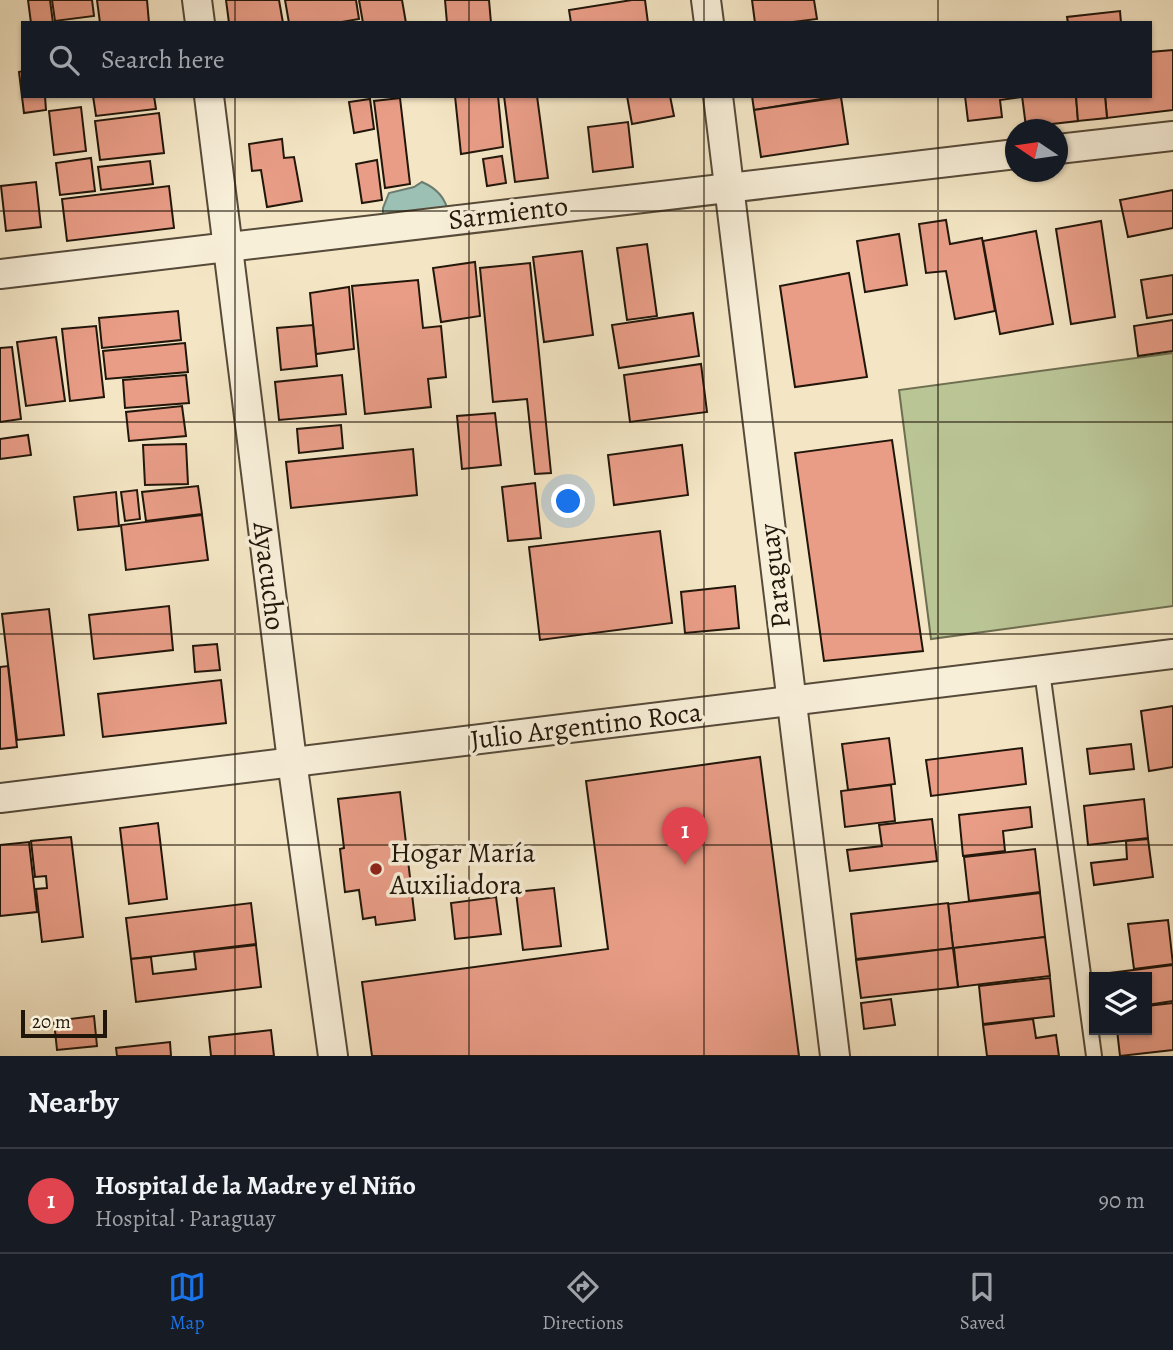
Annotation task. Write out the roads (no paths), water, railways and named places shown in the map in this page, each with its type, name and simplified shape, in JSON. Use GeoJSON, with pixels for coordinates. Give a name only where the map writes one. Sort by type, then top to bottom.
{"type":"FeatureCollection","features":[{"type":"Feature","properties":{"kind":"street"},"geometry":{"type":"LineString","coordinates":[[197,0],[200,21]]}},
{"type":"Feature","properties":{"kind":"street"},"geometry":{"type":"LineString","coordinates":[[706,0],[709,21]]}},
{"type":"Feature","properties":{"kind":"street","name":"Ayacucho"},"geometry":{"type":"LineString","coordinates":[[209,98],[292,761],[333,1056]]}},
{"type":"Feature","properties":{"kind":"street","name":"Paraguay"},"geometry":{"type":"LineString","coordinates":[[718,98],[835,1056]]}},
{"type":"Feature","properties":{"kind":"street"},"geometry":{"type":"LineString","coordinates":[[1068,148],[1173,136]]}},
{"type":"Feature","properties":{"kind":"street","name":"Sarmiento"},"geometry":{"type":"LineString","coordinates":[[0,274],[1005,155]]}},
{"type":"Feature","properties":{"kind":"street","name":"Julio Argentino Roca"},"geometry":{"type":"LineString","coordinates":[[0,797],[1173,654]]}},
{"type":"Feature","properties":{"kind":"lane"},"geometry":{"type":"LineString","coordinates":[[1042,671],[1094,1056]]}},
{"type":"Feature","properties":{"kind":"water"},"geometry":{"type":"Polygon","coordinates":[[[422,182],[440,194],[448,213],[383,225],[383,208],[389,193],[414,187],[422,182]]]}},
{"type":"Feature","properties":{"kind":"place","name":"Hospital de la Madre y el Niño"},"geometry":{"type":"Point","coordinates":[685,865]}},
{"type":"Feature","properties":{"kind":"place","name":"Hogar María Auxiliadora"},"geometry":{"type":"Point","coordinates":[376,869]}}]}
